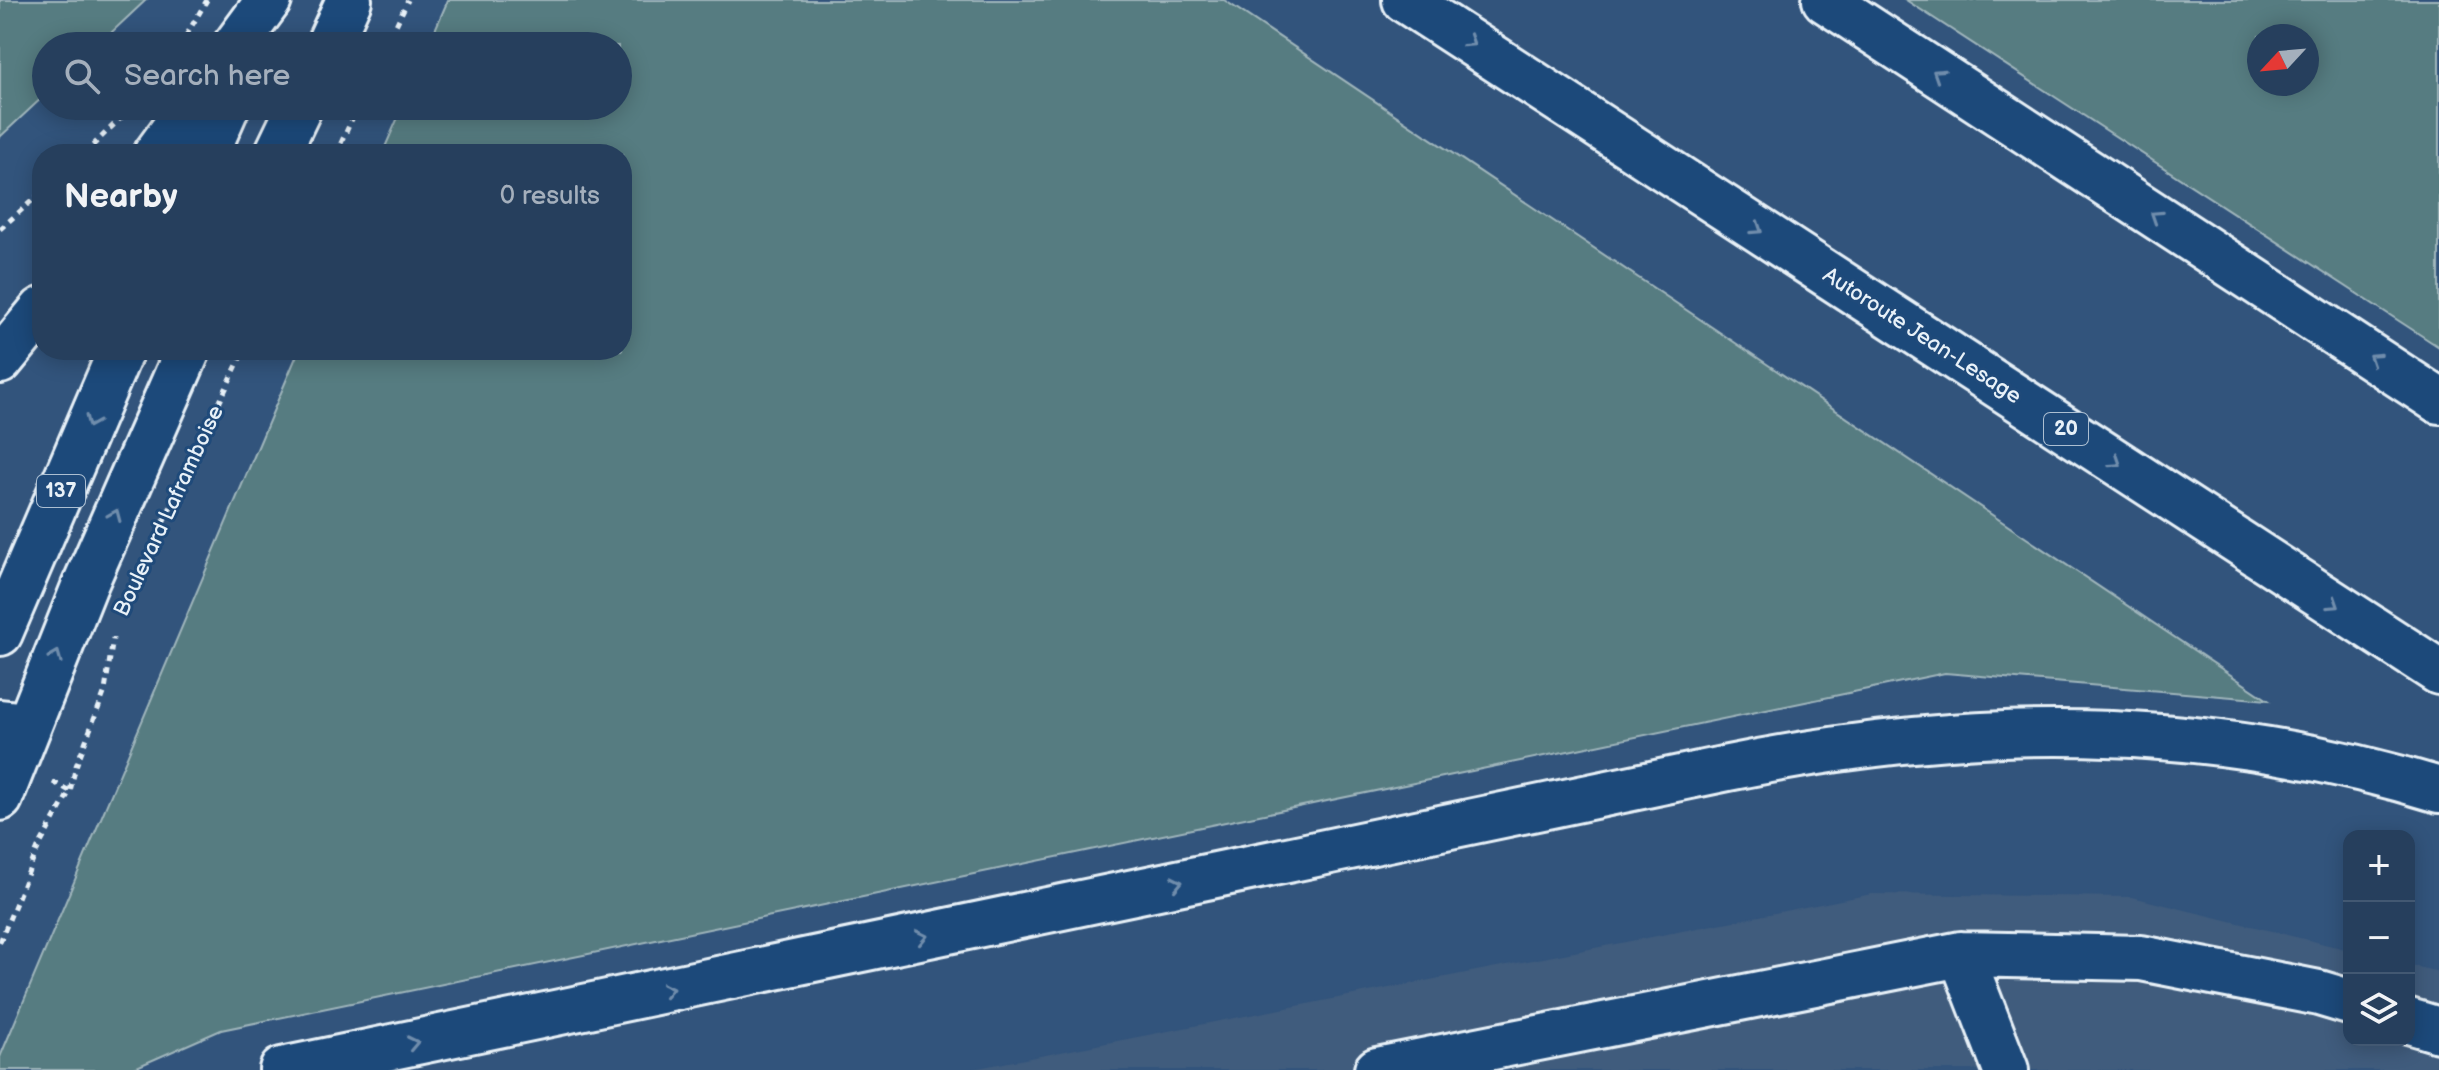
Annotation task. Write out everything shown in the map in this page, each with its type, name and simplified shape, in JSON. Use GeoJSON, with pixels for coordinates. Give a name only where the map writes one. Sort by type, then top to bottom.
{"type":"FeatureCollection","features":[{"type":"Feature","properties":{"kind":"main road"},"geometry":{"type":"LineString","coordinates":[[246,32],[271,0]]}},
{"type":"Feature","properties":{"kind":"main road"},"geometry":{"type":"LineString","coordinates":[[258,32],[271,0]]}},
{"type":"Feature","properties":{"kind":"main road"},"geometry":{"type":"LineString","coordinates":[[334,32],[349,0]]}},
{"type":"Feature","properties":{"kind":"main road","name":"Autoroute Jean-Lesage"},"geometry":{"type":"LineString","coordinates":[[1405,0],[2439,672]]}},
{"type":"Feature","properties":{"kind":"main road"},"geometry":{"type":"LineString","coordinates":[[1825,0],[2439,401]]}},
{"type":"Feature","properties":{"kind":"main road"},"geometry":{"type":"LineString","coordinates":[[163,144],[181,120]]}},
{"type":"Feature","properties":{"kind":"main road"},"geometry":{"type":"LineString","coordinates":[[210,144],[221,120]]}},
{"type":"Feature","properties":{"kind":"main road"},"geometry":{"type":"LineString","coordinates":[[282,144],[293,120]]}},
{"type":"Feature","properties":{"kind":"main road"},"geometry":{"type":"LineString","coordinates":[[0,361],[32,322]]}},
{"type":"Feature","properties":{"kind":"main road","name":"137"},"geometry":{"type":"LineString","coordinates":[[0,633],[117,360]]}},
{"type":"Feature","properties":{"kind":"main road","name":"Boulevard Laframboise"},"geometry":{"type":"LineString","coordinates":[[0,798],[14,723],[84,587],[184,360]]}},
{"type":"Feature","properties":{"kind":"main road"},"geometry":{"type":"LineString","coordinates":[[282,1070],[1845,746],[2004,732],[2171,736],[2310,756],[2439,790]]}},
{"type":"Feature","properties":{"kind":"main road"},"geometry":{"type":"LineString","coordinates":[[1961,954],[2006,1070]]}},
{"type":"Feature","properties":{"kind":"main road"},"geometry":{"type":"LineString","coordinates":[[1377,1070],[1961,954],[2141,958],[2343,1000]]}},
{"type":"Feature","properties":{"kind":"main road"},"geometry":{"type":"LineString","coordinates":[[2415,1023],[2439,1030]]}},
{"type":"Feature","properties":{"kind":"path"},"geometry":{"type":"LineString","coordinates":[[188,32],[207,0]]}},
{"type":"Feature","properties":{"kind":"path"},"geometry":{"type":"LineString","coordinates":[[393,32],[408,0]]}},
{"type":"Feature","properties":{"kind":"path"},"geometry":{"type":"LineString","coordinates":[[94,144],[119,120]]}},
{"type":"Feature","properties":{"kind":"path"},"geometry":{"type":"LineString","coordinates":[[341,144],[352,120]]}},
{"type":"Feature","properties":{"kind":"path"},"geometry":{"type":"LineString","coordinates":[[0,229],[32,201]]}},
{"type":"Feature","properties":{"kind":"path","name":"Boulevard Laframboise"},"geometry":{"type":"LineString","coordinates":[[157,537],[239,360]]}},
{"type":"Feature","properties":{"kind":"path","name":"Boulevard Laframboise"},"geometry":{"type":"LineString","coordinates":[[0,942],[38,848],[70,791],[76,766],[105,691],[114,634]]}},
{"type":"Feature","properties":{"kind":"path"},"geometry":{"type":"LineString","coordinates":[[44,779],[70,791]]}},
{"type":"Feature","properties":{"kind":"shaded area"},"geometry":{"type":"Polygon","coordinates":[[[1872,894],[2132,897],[2343,949],[2343,1046],[2415,1046],[2415,966],[2439,972],[2439,1070],[968,1070],[1872,894]]]}},
{"type":"Feature","properties":{"kind":"green space"},"geometry":{"type":"Polygon","coordinates":[[[0,0],[146,0],[112,32],[32,32],[32,107],[0,137],[0,0]]]}},
{"type":"Feature","properties":{"kind":"green space"},"geometry":{"type":"Polygon","coordinates":[[[448,0],[1224,0],[2268,700],[1945,673],[221,1030],[130,1070],[0,1070],[0,1057],[295,360],[632,360],[632,144],[386,144],[397,120],[632,120],[632,32],[434,32],[448,0]]]}},
{"type":"Feature","properties":{"kind":"green space"},"geometry":{"type":"Polygon","coordinates":[[[1906,0],[2439,0],[2439,347],[1906,0]]]}}]}
